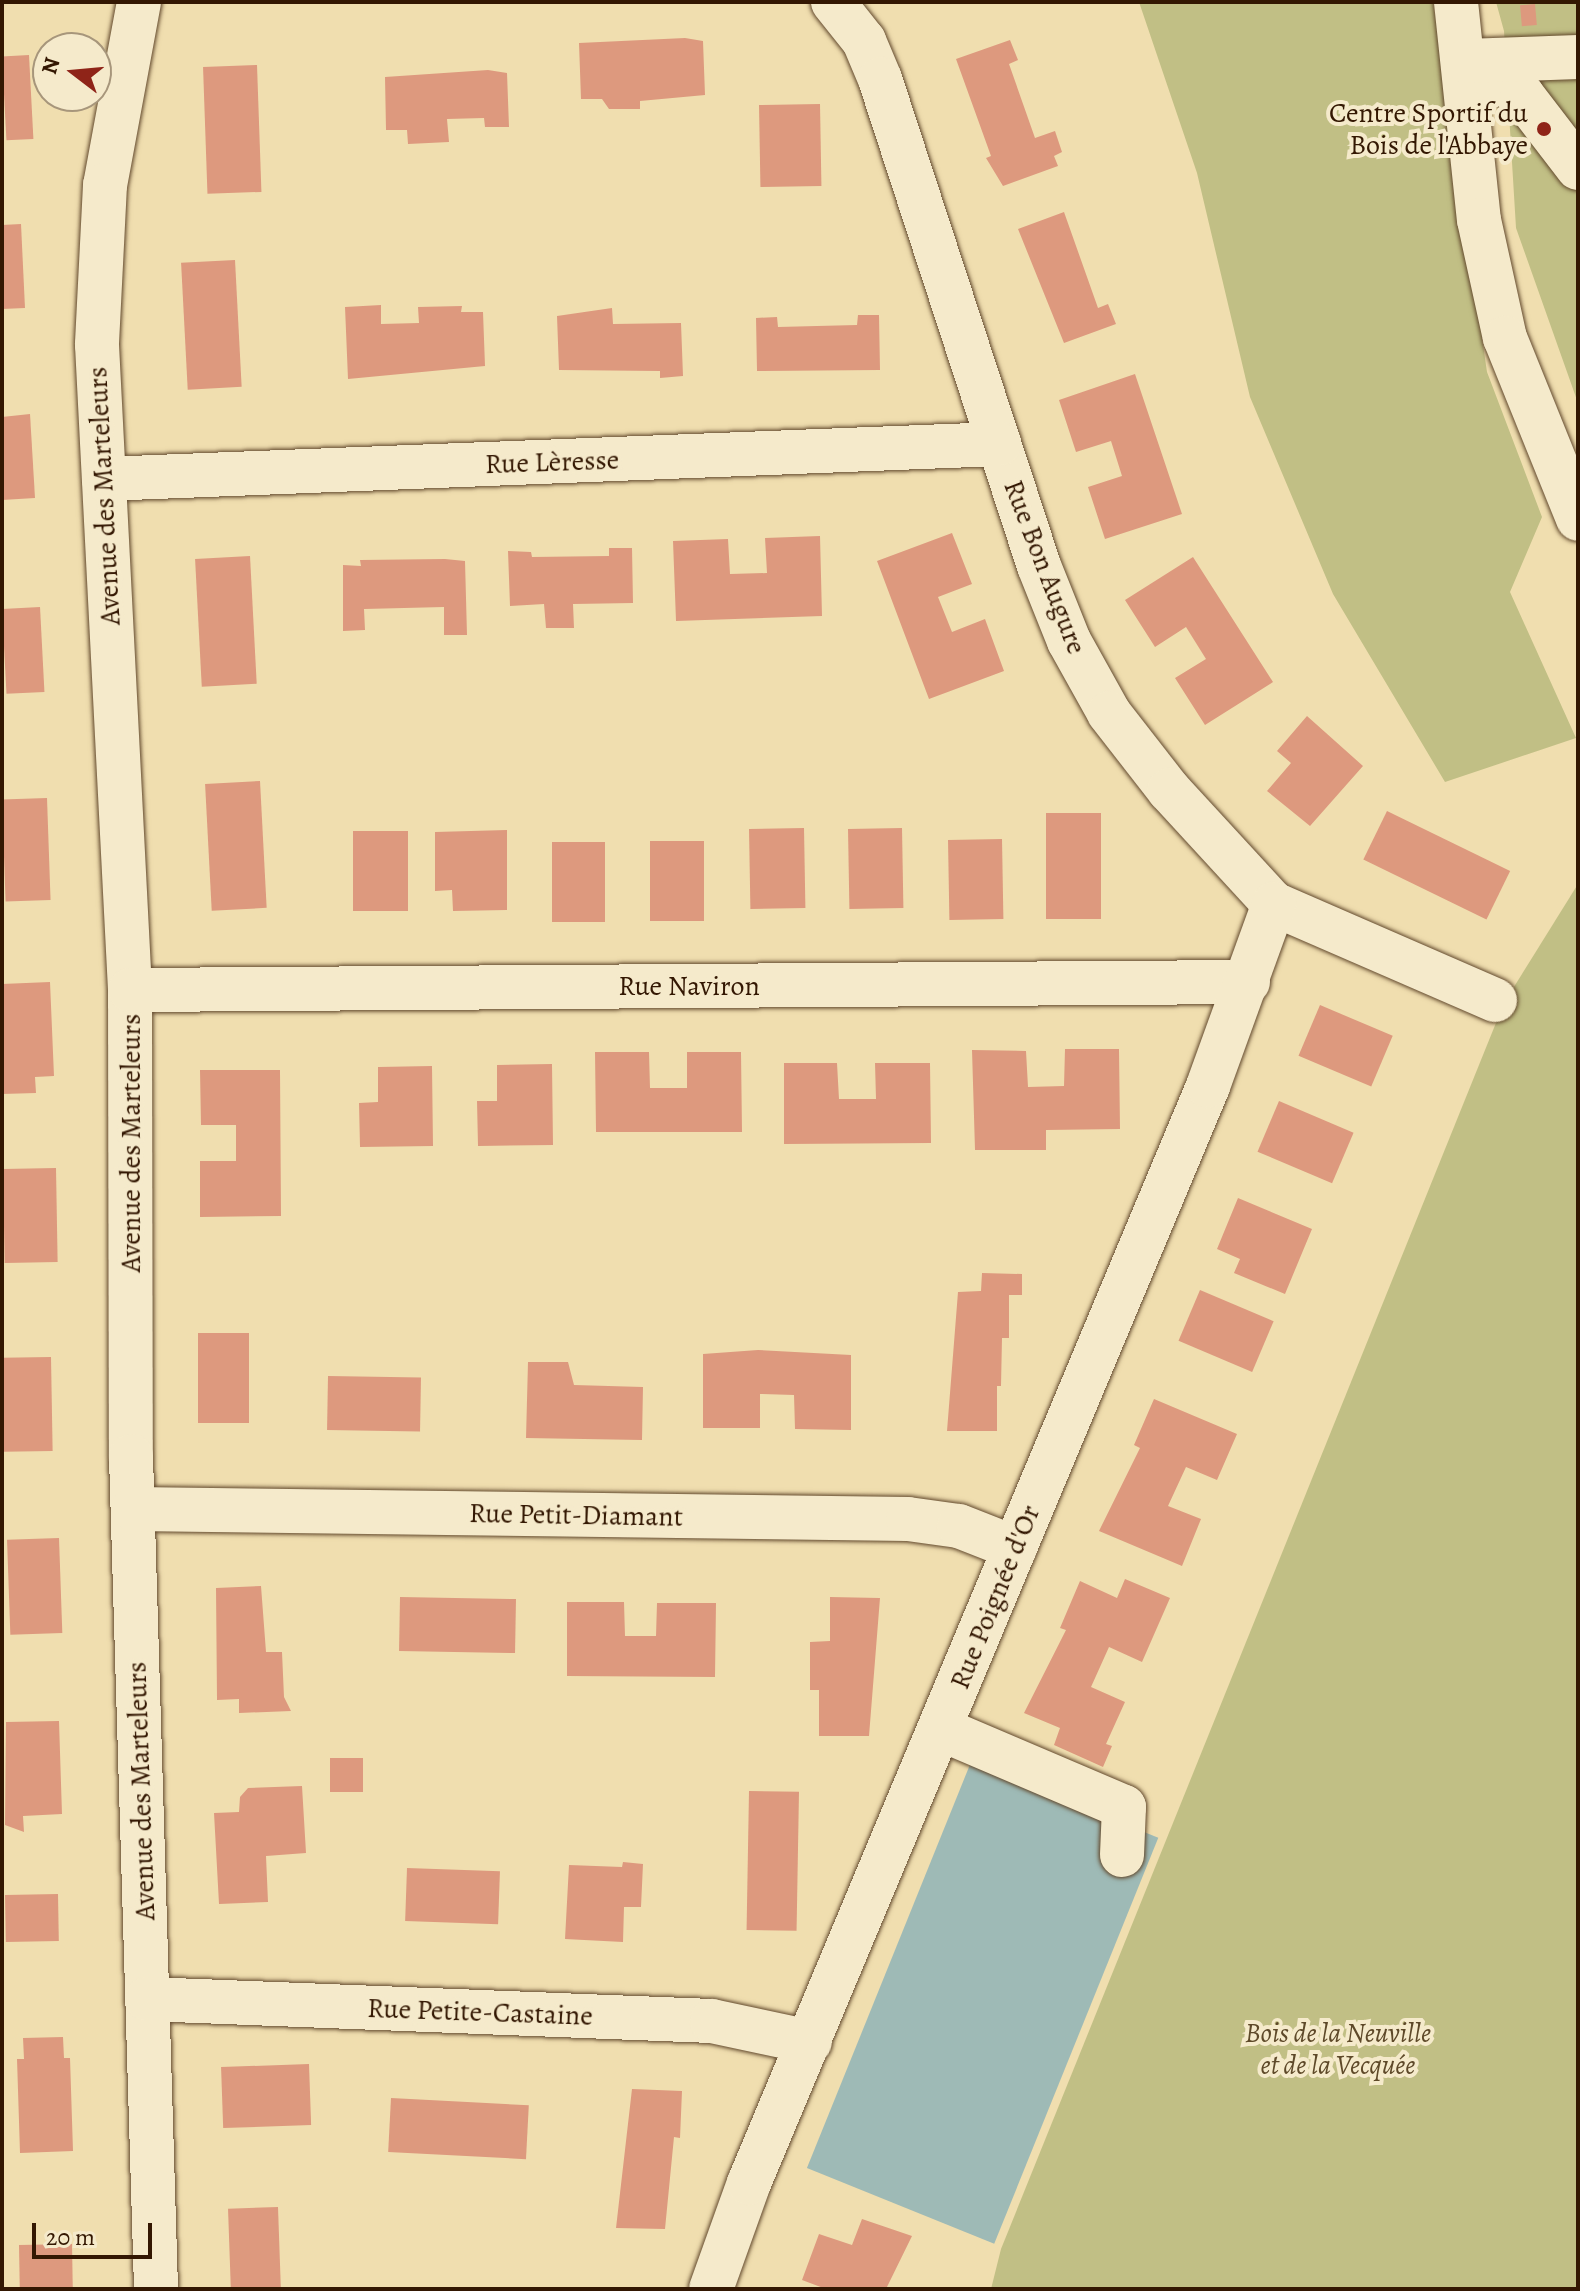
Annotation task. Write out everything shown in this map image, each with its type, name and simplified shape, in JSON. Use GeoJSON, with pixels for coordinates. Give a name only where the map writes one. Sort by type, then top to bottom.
{"type":"FeatureCollection","features":[{"type":"Feature","properties":{"kind":"street","name":"Avenue des Marteleurs"},"geometry":{"type":"LineString","coordinates":[[139,2],[112,130],[100,243],[97,345],[130,990],[133,1509],[156,2289]]}},
{"type":"Feature","properties":{"kind":"street","name":"Rue Bon Augure"},"geometry":{"type":"LineString","coordinates":[[833,2],[864,41],[880,79],[1056,609],[1109,713],[1169,790],[1274,904],[1495,1000]]}},
{"type":"Feature","properties":{"kind":"street"},"geometry":{"type":"LineString","coordinates":[[1456,2],[1466,61],[1479,220],[1505,338],[1578,519]]}},
{"type":"Feature","properties":{"kind":"street"},"geometry":{"type":"LineString","coordinates":[[1466,61],[1578,57]]}},
{"type":"Feature","properties":{"kind":"street"},"geometry":{"type":"LineString","coordinates":[[1466,61],[1522,95],[1578,168]]}},
{"type":"Feature","properties":{"kind":"street","name":"Rue Lèresse"},"geometry":{"type":"LineString","coordinates":[[104,479],[999,444]]}},
{"type":"Feature","properties":{"kind":"street","name":"Rue Poignée d'Or"},"geometry":{"type":"LineString","coordinates":[[711,2289],[749,2183],[941,1729],[1248,982],[1274,904]]}},
{"type":"Feature","properties":{"kind":"street","name":"Rue Naviron"},"geometry":{"type":"LineString","coordinates":[[130,990],[1248,982]]}},
{"type":"Feature","properties":{"kind":"street","name":"Rue Petit-Diamant"},"geometry":{"type":"LineString","coordinates":[[133,1509],[908,1519],[959,1526],[1015,1548]]}},
{"type":"Feature","properties":{"kind":"street"},"geometry":{"type":"LineString","coordinates":[[941,1729],[1124,1807],[1122,1855]]}},
{"type":"Feature","properties":{"kind":"street","name":"Rue Petite-Castaine"},"geometry":{"type":"LineString","coordinates":[[147,1999],[712,2021],[810,2042]]}},
{"type":"Feature","properties":{"kind":"green space"},"geometry":{"type":"Polygon","coordinates":[[[1139,2],[1433,2],[1487,372],[1542,517],[1510,592],[1576,738],[1445,782],[1333,594],[1250,397],[1197,173],[1139,2]]]}},
{"type":"Feature","properties":{"kind":"green space","name":"Centre Sportif du Bois de l'Abbaye"},"geometry":{"type":"Polygon","coordinates":[[[1496,2],[1578,2],[1578,403],[1516,228],[1504,31],[1496,2]]]}},
{"type":"Feature","properties":{"kind":"green space","name":"Bois de la Neuville et de la Vecquée"},"geometry":{"type":"Polygon","coordinates":[[[1578,884],[1578,2289],[991,2289],[1001,2249],[1504,1003],[1578,884]]]}},
{"type":"Feature","properties":{"kind":"water"},"geometry":{"type":"Polygon","coordinates":[[[971,1762],[1158,1838],[994,2244],[807,2168],[971,1762]]]}},
{"type":"Feature","properties":{"kind":"building"},"geometry":{"type":"Polygon","coordinates":[[[1535,4],[1537,25],[1522,26],[1520,5],[1535,4]]]}},
{"type":"Feature","properties":{"kind":"building"},"geometry":{"type":"Polygon","coordinates":[[[685,38],[703,41],[705,95],[640,101],[640,109],[609,109],[602,99],[581,99],[579,43],[685,38]]]}},
{"type":"Feature","properties":{"kind":"building"},"geometry":{"type":"Polygon","coordinates":[[[1010,40],[1018,60],[1009,64],[1035,138],[1055,131],[1062,152],[1054,156],[1058,166],[1003,186],[986,158],[991,156],[956,59],[1010,40]]]}},
{"type":"Feature","properties":{"kind":"building"},"geometry":{"type":"Polygon","coordinates":[[[29,55],[33,139],[6,140],[2,56],[29,55]]]}},
{"type":"Feature","properties":{"kind":"building"},"geometry":{"type":"Polygon","coordinates":[[[257,65],[261,192],[207,194],[203,67],[257,65]]]}},
{"type":"Feature","properties":{"kind":"building"},"geometry":{"type":"Polygon","coordinates":[[[488,70],[507,73],[509,127],[485,127],[484,118],[447,119],[449,142],[408,144],[407,130],[386,130],[385,77],[488,70]]]}},
{"type":"Feature","properties":{"kind":"building"},"geometry":{"type":"Polygon","coordinates":[[[820,104],[821,186],[760,187],[759,105],[820,104]]]}},
{"type":"Feature","properties":{"kind":"building"},"geometry":{"type":"Polygon","coordinates":[[[1064,212],[1098,308],[1108,304],[1116,324],[1064,343],[1018,229],[1064,212]]]}},
{"type":"Feature","properties":{"kind":"building"},"geometry":{"type":"Polygon","coordinates":[[[21,224],[25,308],[2,309],[2,225],[21,224]]]}},
{"type":"Feature","properties":{"kind":"building"},"geometry":{"type":"Polygon","coordinates":[[[235,260],[242,387],[188,390],[181,263],[235,260]]]}},
{"type":"Feature","properties":{"kind":"building"},"geometry":{"type":"Polygon","coordinates":[[[381,305],[381,324],[419,323],[418,307],[462,306],[461,312],[483,312],[485,366],[348,379],[345,307],[381,305]]]}},
{"type":"Feature","properties":{"kind":"building"},"geometry":{"type":"Polygon","coordinates":[[[612,308],[613,324],[681,323],[683,376],[660,378],[660,371],[559,370],[557,316],[612,308]]]}},
{"type":"Feature","properties":{"kind":"building"},"geometry":{"type":"Polygon","coordinates":[[[858,315],[879,315],[880,370],[757,371],[756,318],[777,317],[778,327],[857,325],[858,315]]]}},
{"type":"Feature","properties":{"kind":"building"},"geometry":{"type":"Polygon","coordinates":[[[1135,374],[1182,514],[1105,539],[1088,487],[1122,476],[1111,441],[1076,452],[1059,400],[1135,374]]]}},
{"type":"Feature","properties":{"kind":"building"},"geometry":{"type":"Polygon","coordinates":[[[30,414],[35,498],[2,500],[2,417],[30,414]]]}},
{"type":"Feature","properties":{"kind":"building"},"geometry":{"type":"Polygon","coordinates":[[[952,533],[972,584],[938,597],[952,632],[985,619],[1004,671],[929,699],[877,561],[952,533]]]}},
{"type":"Feature","properties":{"kind":"building"},"geometry":{"type":"Polygon","coordinates":[[[820,536],[822,616],[676,621],[673,541],[728,539],[730,574],[767,573],[765,538],[820,536]]]}},
{"type":"Feature","properties":{"kind":"building"},"geometry":{"type":"Polygon","coordinates":[[[609,548],[632,548],[633,603],[573,604],[574,628],[546,628],[544,604],[510,606],[508,551],[531,552],[532,557],[609,556],[609,548]]]}},
{"type":"Feature","properties":{"kind":"building"},"geometry":{"type":"Polygon","coordinates":[[[250,556],[257,684],[202,687],[195,559],[250,556]]]}},
{"type":"Feature","properties":{"kind":"building"},"geometry":{"type":"Polygon","coordinates":[[[1193,557],[1273,682],[1205,725],[1175,678],[1206,659],[1186,627],[1155,647],[1125,600],[1193,557]]]}},
{"type":"Feature","properties":{"kind":"building"},"geometry":{"type":"Polygon","coordinates":[[[360,560],[465,561],[467,635],[444,635],[444,607],[364,609],[365,630],[343,631],[343,565],[361,566],[360,560]]]}},
{"type":"Feature","properties":{"kind":"building"},"geometry":{"type":"Polygon","coordinates":[[[40,607],[44,692],[7,694],[2,609],[40,607]]]}},
{"type":"Feature","properties":{"kind":"building"},"geometry":{"type":"Polygon","coordinates":[[[1307,716],[1363,766],[1310,826],[1267,791],[1291,763],[1277,751],[1307,716]]]}},
{"type":"Feature","properties":{"kind":"building"},"geometry":{"type":"Polygon","coordinates":[[[260,781],[267,908],[212,911],[205,784],[260,781]]]}},
{"type":"Feature","properties":{"kind":"building"},"geometry":{"type":"Polygon","coordinates":[[[47,798],[51,900],[6,902],[2,800],[47,798]]]}},
{"type":"Feature","properties":{"kind":"building"},"geometry":{"type":"Polygon","coordinates":[[[1387,811],[1510,871],[1486,920],[1363,860],[1387,811]]]}},
{"type":"Feature","properties":{"kind":"building"},"geometry":{"type":"Polygon","coordinates":[[[1046,813],[1101,813],[1101,919],[1046,919],[1046,813]]]}},
{"type":"Feature","properties":{"kind":"building"},"geometry":{"type":"Polygon","coordinates":[[[804,828],[805,908],[750,909],[749,829],[804,828]]]}},
{"type":"Feature","properties":{"kind":"building"},"geometry":{"type":"Polygon","coordinates":[[[902,828],[903,908],[849,909],[848,829],[902,828]]]}},
{"type":"Feature","properties":{"kind":"building"},"geometry":{"type":"Polygon","coordinates":[[[507,830],[507,910],[453,911],[452,890],[435,891],[435,832],[507,830]]]}},
{"type":"Feature","properties":{"kind":"building"},"geometry":{"type":"Polygon","coordinates":[[[353,831],[408,831],[408,911],[353,911],[353,831]]]}},
{"type":"Feature","properties":{"kind":"building"},"geometry":{"type":"Polygon","coordinates":[[[1002,839],[1003,919],[949,920],[948,840],[1002,839]]]}},
{"type":"Feature","properties":{"kind":"building"},"geometry":{"type":"Polygon","coordinates":[[[650,841],[704,841],[704,921],[650,921],[650,841]]]}},
{"type":"Feature","properties":{"kind":"building"},"geometry":{"type":"Polygon","coordinates":[[[552,842],[605,842],[605,922],[552,922],[552,842]]]}},
{"type":"Feature","properties":{"kind":"building"},"geometry":{"type":"Polygon","coordinates":[[[50,982],[54,1076],[35,1077],[36,1093],[2,1094],[2,984],[50,982]]]}},
{"type":"Feature","properties":{"kind":"building"},"geometry":{"type":"Polygon","coordinates":[[[1320,1005],[1393,1036],[1371,1086],[1299,1056],[1320,1005]]]}},
{"type":"Feature","properties":{"kind":"building"},"geometry":{"type":"Polygon","coordinates":[[[1065,1049],[1119,1049],[1120,1129],[1046,1130],[1046,1150],[975,1150],[972,1050],[1026,1051],[1028,1087],[1064,1086],[1065,1049]]]}},
{"type":"Feature","properties":{"kind":"building"},"geometry":{"type":"Polygon","coordinates":[[[595,1052],[649,1052],[650,1088],[687,1088],[687,1052],[741,1052],[742,1132],[596,1132],[595,1052]]]}},
{"type":"Feature","properties":{"kind":"building"},"geometry":{"type":"Polygon","coordinates":[[[784,1063],[837,1063],[839,1099],[876,1099],[875,1063],[930,1063],[931,1143],[784,1144],[784,1063]]]}},
{"type":"Feature","properties":{"kind":"building"},"geometry":{"type":"Polygon","coordinates":[[[552,1064],[553,1145],[478,1146],[477,1101],[497,1101],[497,1065],[552,1064]]]}},
{"type":"Feature","properties":{"kind":"building"},"geometry":{"type":"Polygon","coordinates":[[[432,1066],[433,1146],[360,1147],[359,1103],[378,1102],[378,1067],[432,1066]]]}},
{"type":"Feature","properties":{"kind":"building"},"geometry":{"type":"Polygon","coordinates":[[[200,1070],[280,1070],[281,1216],[200,1217],[200,1161],[236,1161],[236,1125],[201,1125],[200,1070]]]}},
{"type":"Feature","properties":{"kind":"building"},"geometry":{"type":"Polygon","coordinates":[[[1279,1101],[1354,1133],[1332,1183],[1258,1152],[1279,1101]]]}},
{"type":"Feature","properties":{"kind":"building"},"geometry":{"type":"Polygon","coordinates":[[[56,1168],[58,1262],[5,1263],[3,1169],[56,1168]]]}},
{"type":"Feature","properties":{"kind":"building"},"geometry":{"type":"Polygon","coordinates":[[[1238,1198],[1312,1229],[1285,1294],[1234,1273],[1240,1259],[1217,1249],[1238,1198]]]}},
{"type":"Feature","properties":{"kind":"building"},"geometry":{"type":"Polygon","coordinates":[[[982,1273],[1022,1274],[1022,1295],[1009,1295],[1009,1338],[1002,1338],[1001,1386],[997,1386],[997,1431],[947,1431],[958,1292],[981,1291],[982,1273]]]}},
{"type":"Feature","properties":{"kind":"building"},"geometry":{"type":"Polygon","coordinates":[[[1200,1290],[1274,1321],[1252,1372],[1179,1341],[1200,1290]]]}},
{"type":"Feature","properties":{"kind":"building"},"geometry":{"type":"Polygon","coordinates":[[[198,1333],[249,1333],[249,1423],[198,1423],[198,1333]]]}},
{"type":"Feature","properties":{"kind":"building"},"geometry":{"type":"Polygon","coordinates":[[[758,1350],[851,1355],[851,1430],[795,1429],[794,1395],[760,1394],[760,1428],[703,1428],[703,1354],[758,1350]]]}},
{"type":"Feature","properties":{"kind":"building"},"geometry":{"type":"Polygon","coordinates":[[[51,1357],[53,1451],[4,1452],[2,1358],[51,1357]]]}},
{"type":"Feature","properties":{"kind":"building"},"geometry":{"type":"Polygon","coordinates":[[[528,1362],[568,1362],[574,1385],[643,1387],[642,1440],[526,1438],[528,1362]]]}},
{"type":"Feature","properties":{"kind":"building"},"geometry":{"type":"Polygon","coordinates":[[[328,1376],[421,1378],[420,1432],[327,1430],[328,1376]]]}},
{"type":"Feature","properties":{"kind":"building"},"geometry":{"type":"Polygon","coordinates":[[[1154,1399],[1237,1434],[1217,1480],[1186,1467],[1168,1506],[1201,1519],[1182,1566],[1099,1531],[1140,1448],[1134,1445],[1154,1399]]]}},
{"type":"Feature","properties":{"kind":"building"},"geometry":{"type":"Polygon","coordinates":[[[59,1538],[62,1633],[10,1635],[7,1540],[59,1538]]]}},
{"type":"Feature","properties":{"kind":"building"},"geometry":{"type":"Polygon","coordinates":[[[1125,1579],[1170,1598],[1142,1662],[1109,1647],[1091,1687],[1125,1702],[1106,1744],[1112,1746],[1103,1767],[1054,1745],[1060,1728],[1024,1713],[1066,1630],[1060,1628],[1080,1581],[1117,1598],[1125,1579]]]}},
{"type":"Feature","properties":{"kind":"building"},"geometry":{"type":"Polygon","coordinates":[[[261,1586],[266,1652],[282,1652],[284,1697],[291,1711],[239,1713],[239,1699],[217,1700],[216,1588],[261,1586]]]}},
{"type":"Feature","properties":{"kind":"building"},"geometry":{"type":"Polygon","coordinates":[[[400,1597],[516,1599],[515,1653],[399,1651],[400,1597]]]}},
{"type":"Feature","properties":{"kind":"building"},"geometry":{"type":"Polygon","coordinates":[[[830,1597],[880,1598],[869,1736],[819,1736],[819,1690],[810,1690],[810,1642],[830,1641],[830,1597]]]}},
{"type":"Feature","properties":{"kind":"building"},"geometry":{"type":"Polygon","coordinates":[[[567,1602],[624,1602],[625,1636],[656,1636],[657,1603],[716,1603],[715,1677],[567,1676],[567,1602]]]}},
{"type":"Feature","properties":{"kind":"building"},"geometry":{"type":"Polygon","coordinates":[[[59,1721],[62,1814],[23,1816],[24,1832],[5,1825],[6,1722],[59,1721]]]}},
{"type":"Feature","properties":{"kind":"building"},"geometry":{"type":"Polygon","coordinates":[[[330,1758],[363,1758],[363,1792],[330,1792],[330,1758]]]}},
{"type":"Feature","properties":{"kind":"building"},"geometry":{"type":"Polygon","coordinates":[[[302,1786],[306,1853],[266,1856],[268,1902],[219,1904],[214,1813],[239,1812],[240,1797],[248,1788],[302,1786]]]}},
{"type":"Feature","properties":{"kind":"building"},"geometry":{"type":"Polygon","coordinates":[[[749,1791],[799,1792],[797,1931],[747,1930],[749,1791]]]}},
{"type":"Feature","properties":{"kind":"building"},"geometry":{"type":"Polygon","coordinates":[[[623,1862],[643,1864],[641,1907],[624,1907],[623,1942],[565,1939],[569,1865],[622,1867],[623,1862]]]}},
{"type":"Feature","properties":{"kind":"building"},"geometry":{"type":"Polygon","coordinates":[[[407,1868],[500,1871],[498,1924],[405,1921],[407,1868]]]}},
{"type":"Feature","properties":{"kind":"building"},"geometry":{"type":"Polygon","coordinates":[[[58,1894],[59,1941],[6,1942],[5,1895],[58,1894]]]}},
{"type":"Feature","properties":{"kind":"building"},"geometry":{"type":"Polygon","coordinates":[[[63,2037],[64,2058],[70,2058],[73,2151],[20,2153],[17,2059],[24,2059],[23,2038],[63,2037]]]}},
{"type":"Feature","properties":{"kind":"building"},"geometry":{"type":"Polygon","coordinates":[[[309,2064],[311,2125],[223,2128],[221,2067],[309,2064]]]}},
{"type":"Feature","properties":{"kind":"building"},"geometry":{"type":"Polygon","coordinates":[[[632,2089],[682,2091],[680,2138],[674,2137],[665,2229],[616,2228],[632,2089]]]}},
{"type":"Feature","properties":{"kind":"building"},"geometry":{"type":"Polygon","coordinates":[[[391,2098],[529,2105],[526,2159],[388,2152],[391,2098]]]}},
{"type":"Feature","properties":{"kind":"building"},"geometry":{"type":"Polygon","coordinates":[[[278,2207],[281,2289],[231,2289],[228,2209],[278,2207]]]}},
{"type":"Feature","properties":{"kind":"building"},"geometry":{"type":"Polygon","coordinates":[[[862,2219],[912,2236],[886,2289],[826,2289],[802,2280],[819,2234],[852,2245],[862,2219]]]}},
{"type":"Feature","properties":{"kind":"building"},"geometry":{"type":"Polygon","coordinates":[[[72,2244],[73,2289],[20,2289],[19,2245],[72,2244]]]}},
{"type":"Feature","properties":{"kind":"place","name":"Centre Sportif du Bois de l'Abbaye"},"geometry":{"type":"Point","coordinates":[1544,129]}}]}
